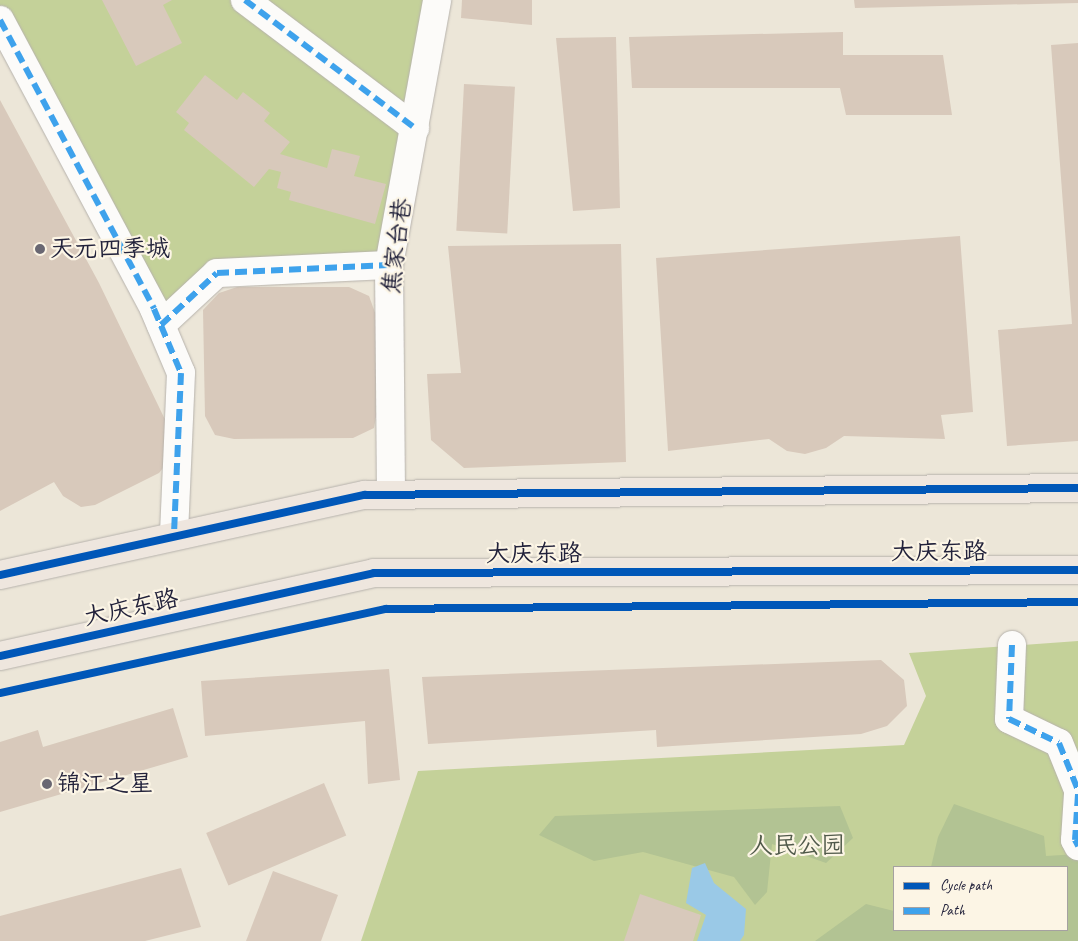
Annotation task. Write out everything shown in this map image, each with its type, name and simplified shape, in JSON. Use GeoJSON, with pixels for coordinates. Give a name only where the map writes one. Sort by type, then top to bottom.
{"type":"FeatureCollection","features":[{"type":"Feature","properties":{"kind":"main road"},"geometry":{"type":"LineString","coordinates":[[0,575],[365,495],[1078,488]]}},
{"type":"Feature","properties":{"kind":"main road","name":"大庆东路"},"geometry":{"type":"LineString","coordinates":[[0,656],[374,573],[1078,570]]}},
{"type":"Feature","properties":{"kind":"street"},"geometry":{"type":"LineString","coordinates":[[245,0],[415,128]]}},
{"type":"Feature","properties":{"kind":"street","name":"焦家台巷"},"geometry":{"type":"LineString","coordinates":[[391,494],[389,265],[438,0]]}},
{"type":"Feature","properties":{"kind":"street"},"geometry":{"type":"LineString","coordinates":[[0,20],[161,325],[181,373],[174,536]]}},
{"type":"Feature","properties":{"kind":"street"},"geometry":{"type":"LineString","coordinates":[[161,325],[217,273],[389,265]]}},
{"type":"Feature","properties":{"kind":"street"},"geometry":{"type":"LineString","coordinates":[[1012,645],[1009,719],[1059,743],[1078,792],[1075,840],[1078,846]]}},
{"type":"Feature","properties":{"kind":"green space"},"geometry":{"type":"Polygon","coordinates":[[[0,0],[437,0],[389,265],[217,273],[161,325],[0,21],[0,0]]]}},
{"type":"Feature","properties":{"kind":"green space","name":"人民公园"},"geometry":{"type":"Polygon","coordinates":[[[1078,641],[1078,941],[361,941],[418,771],[904,745],[926,696],[909,653],[1078,641]]]}},
{"type":"Feature","properties":{"kind":"green space"},"geometry":{"type":"Polygon","coordinates":[[[954,804],[1044,836],[1046,856],[1078,854],[1078,941],[815,941],[866,904],[893,911],[893,931],[1068,931],[1068,866],[931,866],[938,837],[954,804]]]}},
{"type":"Feature","properties":{"kind":"green space"},"geometry":{"type":"Polygon","coordinates":[[[840,806],[853,838],[826,863],[772,844],[767,892],[755,905],[734,877],[643,852],[594,861],[539,835],[555,816],[840,806]]]}},
{"type":"Feature","properties":{"kind":"water"},"geometry":{"type":"Polygon","coordinates":[[[705,863],[714,883],[746,909],[744,935],[740,941],[697,941],[706,915],[686,903],[692,868],[705,863]]]}},
{"type":"Feature","properties":{"kind":"building"},"geometry":{"type":"Polygon","coordinates":[[[102,0],[172,0],[163,5],[182,43],[136,66],[102,0]]]}},
{"type":"Feature","properties":{"kind":"building"},"geometry":{"type":"Polygon","coordinates":[[[462,0],[532,0],[532,25],[461,18],[462,0]]]}},
{"type":"Feature","properties":{"kind":"building"},"geometry":{"type":"Polygon","coordinates":[[[854,0],[1078,0],[1078,3],[855,8],[854,0]]]}},
{"type":"Feature","properties":{"kind":"building"},"geometry":{"type":"Polygon","coordinates":[[[843,32],[843,55],[943,55],[952,115],[846,115],[840,88],[632,88],[629,37],[843,32]]]}},
{"type":"Feature","properties":{"kind":"building"},"geometry":{"type":"Polygon","coordinates":[[[616,37],[620,208],[573,211],[556,38],[616,37]]]}},
{"type":"Feature","properties":{"kind":"building"},"geometry":{"type":"Polygon","coordinates":[[[1078,43],[1078,441],[1007,446],[998,330],[1072,324],[1051,45],[1078,43]]]}},
{"type":"Feature","properties":{"kind":"building"},"geometry":{"type":"Polygon","coordinates":[[[205,75],[237,100],[243,92],[270,113],[264,121],[290,142],[280,154],[327,168],[332,149],[360,156],[354,176],[386,184],[375,224],[289,200],[291,192],[277,188],[281,172],[269,169],[254,187],[184,130],[189,123],[176,112],[205,75]]]}},
{"type":"Feature","properties":{"kind":"building"},"geometry":{"type":"Polygon","coordinates":[[[464,84],[515,87],[507,233],[456,231],[464,84]]]}},
{"type":"Feature","properties":{"kind":"building"},"geometry":{"type":"Polygon","coordinates":[[[0,100],[99,283],[173,436],[167,463],[159,473],[95,505],[81,507],[63,496],[54,482],[0,511],[0,100]]]}},
{"type":"Feature","properties":{"kind":"building"},"geometry":{"type":"Polygon","coordinates":[[[960,236],[973,412],[941,415],[945,439],[844,436],[826,448],[805,454],[787,451],[769,439],[668,451],[656,258],[960,236]]]}},
{"type":"Feature","properties":{"kind":"building"},"geometry":{"type":"Polygon","coordinates":[[[621,244],[626,462],[464,468],[431,440],[427,374],[461,373],[448,246],[621,244]]]}},
{"type":"Feature","properties":{"kind":"building"},"geometry":{"type":"Polygon","coordinates":[[[237,287],[349,287],[369,296],[377,318],[378,405],[374,428],[353,438],[234,439],[215,435],[205,416],[203,310],[219,293],[237,287]]]}},
{"type":"Feature","properties":{"kind":"building"},"geometry":{"type":"Polygon","coordinates":[[[881,660],[904,680],[907,706],[887,726],[861,734],[657,747],[656,730],[428,744],[422,677],[881,660]]]}},
{"type":"Feature","properties":{"kind":"building"},"geometry":{"type":"Polygon","coordinates":[[[389,669],[400,780],[368,784],[365,721],[205,736],[201,681],[389,669]]]}},
{"type":"Feature","properties":{"kind":"building","name":"锦江之星"},"geometry":{"type":"Polygon","coordinates":[[[173,708],[188,757],[0,812],[0,742],[38,730],[43,747],[173,708]]]}},
{"type":"Feature","properties":{"kind":"building"},"geometry":{"type":"Polygon","coordinates":[[[324,783],[346,835],[228,885],[206,833],[324,783]]]}},
{"type":"Feature","properties":{"kind":"building"},"geometry":{"type":"Polygon","coordinates":[[[181,868],[201,927],[145,941],[0,941],[0,916],[181,868]]]}},
{"type":"Feature","properties":{"kind":"building"},"geometry":{"type":"Polygon","coordinates":[[[273,871],[338,895],[321,941],[246,941],[273,871]]]}},
{"type":"Feature","properties":{"kind":"building"},"geometry":{"type":"Polygon","coordinates":[[[640,894],[701,915],[693,941],[624,941],[640,894]]]}},
{"type":"Feature","properties":{"kind":"marked path"},"geometry":{"type":"LineString","coordinates":[[245,0],[415,128]]}},
{"type":"Feature","properties":{"kind":"marked path"},"geometry":{"type":"LineString","coordinates":[[0,20],[154,309],[181,373],[174,536]]}},
{"type":"Feature","properties":{"kind":"marked path"},"geometry":{"type":"LineString","coordinates":[[161,325],[217,273],[389,265]]}},
{"type":"Feature","properties":{"kind":"marked path"},"geometry":{"type":"LineString","coordinates":[[1012,645],[1009,719],[1059,743],[1078,790]]}},
{"type":"Feature","properties":{"kind":"marked path"},"geometry":{"type":"LineString","coordinates":[[1078,794],[1075,840],[1078,846]]}},
{"type":"Feature","properties":{"kind":"cycle path"},"geometry":{"type":"LineString","coordinates":[[0,575],[365,495],[1078,488]]}},
{"type":"Feature","properties":{"kind":"cycle path"},"geometry":{"type":"LineString","coordinates":[[0,656],[374,573],[1078,570]]}},
{"type":"Feature","properties":{"kind":"cycle path"},"geometry":{"type":"LineString","coordinates":[[0,693],[386,609],[1078,602]]}},
{"type":"Feature","properties":{"kind":"place","name":"天元四季城"},"geometry":{"type":"Point","coordinates":[40,249]}},
{"type":"Feature","properties":{"kind":"place","name":"锦江之星"},"geometry":{"type":"Point","coordinates":[47,784]}}]}
